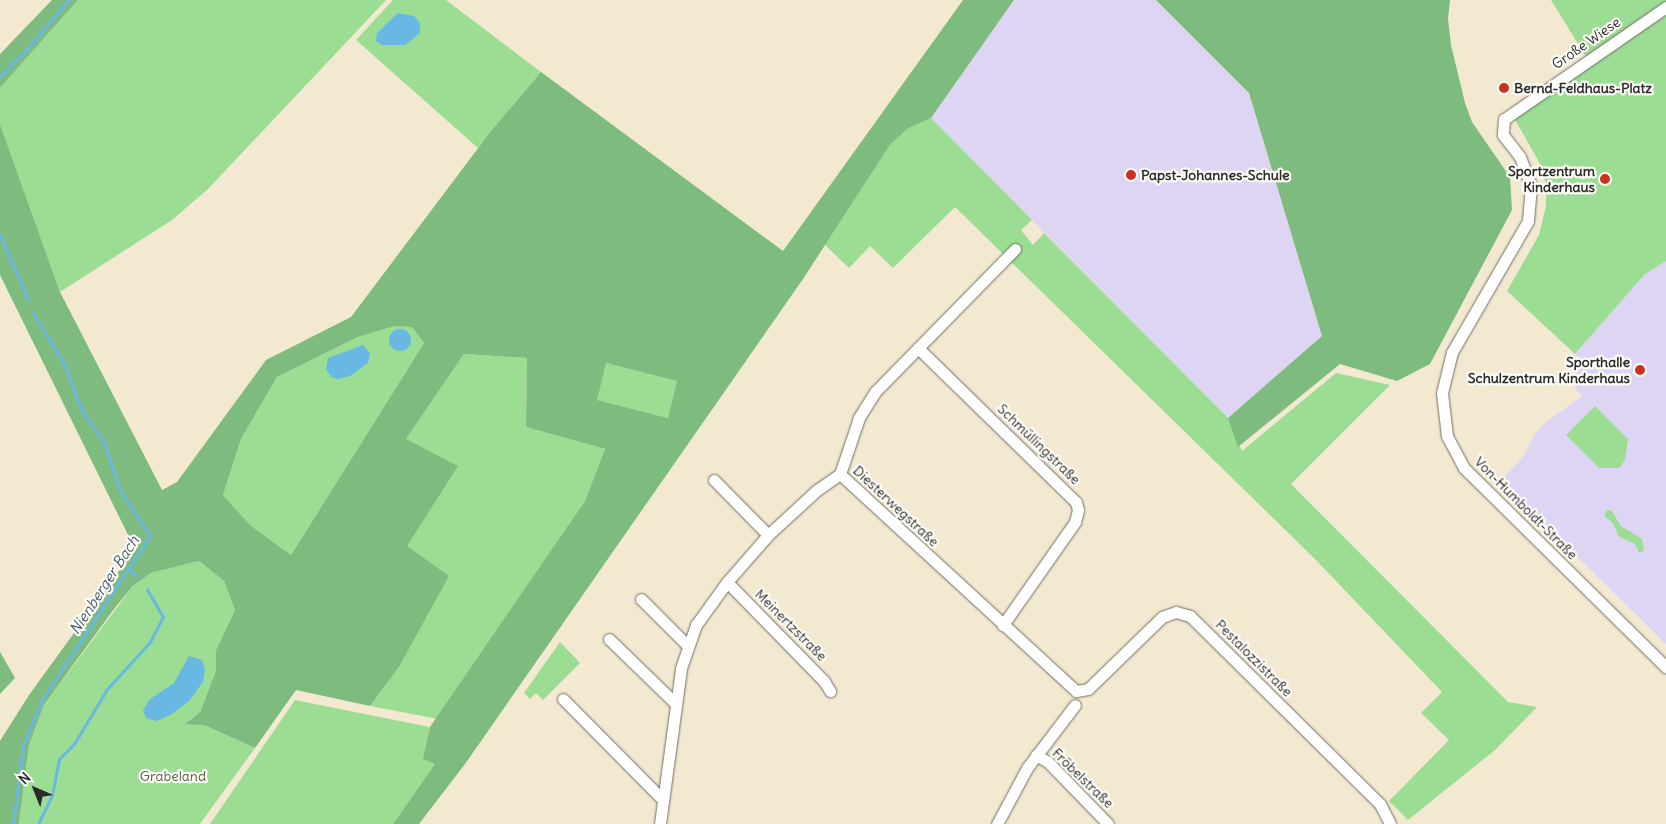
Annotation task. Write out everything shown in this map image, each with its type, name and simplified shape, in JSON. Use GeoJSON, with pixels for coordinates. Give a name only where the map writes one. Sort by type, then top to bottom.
{"type":"FeatureCollection","features":[{"type":"Feature","properties":{"kind":"street","name":"Große Wiese"},"geometry":{"type":"LineString","coordinates":[[1501,124],[1508,115],[1666,6]]}},
{"type":"Feature","properties":{"kind":"street","name":"Von-Humboldt-Straße"},"geometry":{"type":"LineString","coordinates":[[1501,124],[1503,135],[1526,170],[1532,203],[1528,221],[1448,363],[1442,394],[1447,436],[1469,474],[1666,667]]}},
{"type":"Feature","properties":{"kind":"street","name":"Diesterwegstraße"},"geometry":{"type":"LineString","coordinates":[[1015,249],[867,402],[856,425],[840,474],[1068,687],[1082,692]]}},
{"type":"Feature","properties":{"kind":"street","name":"Schmüllingstraße"},"geometry":{"type":"LineString","coordinates":[[918,348],[1076,502],[1078,510],[1075,522],[1003,625]]}},
{"type":"Feature","properties":{"kind":"street"},"geometry":{"type":"LineString","coordinates":[[660,824],[681,668],[696,625],[727,582],[768,535],[817,490],[840,474]]}},
{"type":"Feature","properties":{"kind":"street"},"geometry":{"type":"LineString","coordinates":[[714,480],[768,535]]}},
{"type":"Feature","properties":{"kind":"street","name":"Meinertzstraße"},"geometry":{"type":"LineString","coordinates":[[727,582],[824,681],[830,691]]}},
{"type":"Feature","properties":{"kind":"street"},"geometry":{"type":"LineString","coordinates":[[642,599],[688,646]]}},
{"type":"Feature","properties":{"kind":"street","name":"Pestalozzistraße"},"geometry":{"type":"LineString","coordinates":[[1082,692],[1098,680],[1162,617],[1171,613],[1185,614],[1380,804],[1390,824]]}},
{"type":"Feature","properties":{"kind":"street"},"geometry":{"type":"LineString","coordinates":[[609,639],[676,704]]}},
{"type":"Feature","properties":{"kind":"street"},"geometry":{"type":"LineString","coordinates":[[563,699],[662,799]]}},
{"type":"Feature","properties":{"kind":"street"},"geometry":{"type":"LineString","coordinates":[[997,824],[1036,755],[1075,705]]}},
{"type":"Feature","properties":{"kind":"street","name":"Fröbelstraße"},"geometry":{"type":"LineString","coordinates":[[1036,755],[1048,762],[1108,824]]}},
{"type":"Feature","properties":{"kind":"shaded area","name":"Papst-Johannes-Schule"},"geometry":{"type":"Polygon","coordinates":[[[1014,0],[1156,0],[1249,93],[1322,336],[1228,418],[931,118],[1014,0]]]}},
{"type":"Feature","properties":{"kind":"shaded area"},"geometry":{"type":"Polygon","coordinates":[[[1666,261],[1666,644],[1500,481],[1523,457],[1534,435],[1546,422],[1582,396],[1575,388],[1577,383],[1572,376],[1584,363],[1575,354],[1644,275],[1666,261]]]}},
{"type":"Feature","properties":{"kind":"green space"},"geometry":{"type":"Polygon","coordinates":[[[52,0],[78,0],[0,88],[0,54],[52,0]]]}},
{"type":"Feature","properties":{"kind":"green space"},"geometry":{"type":"Polygon","coordinates":[[[78,0],[386,0],[208,189],[172,220],[60,292],[0,124],[0,88],[78,0]]]}},
{"type":"Feature","properties":{"kind":"green space"},"geometry":{"type":"Polygon","coordinates":[[[393,0],[446,0],[541,72],[478,148],[356,40],[393,0]]]}},
{"type":"Feature","properties":{"kind":"green space"},"geometry":{"type":"Polygon","coordinates":[[[963,0],[1014,0],[931,118],[907,129],[890,145],[803,279],[465,764],[419,824],[393,824],[435,764],[423,759],[430,727],[585,501],[605,449],[526,427],[527,358],[464,354],[406,439],[458,466],[407,546],[449,576],[399,667],[370,706],[296,690],[255,748],[204,725],[185,724],[200,712],[216,671],[216,650],[235,610],[224,581],[199,561],[151,573],[133,586],[114,609],[44,705],[29,745],[19,824],[0,824],[0,741],[29,695],[135,549],[0,275],[0,124],[60,292],[162,490],[177,482],[266,360],[351,317],[488,135],[541,72],[783,251],[963,0]],[[395,326],[358,337],[277,377],[241,439],[223,495],[250,525],[291,555],[424,343],[412,327],[395,326]],[[606,363],[597,400],[668,418],[677,381],[606,363]]]}},
{"type":"Feature","properties":{"kind":"green space"},"geometry":{"type":"Polygon","coordinates":[[[1156,0],[1450,0],[1448,19],[1451,45],[1465,103],[1472,122],[1510,177],[1512,210],[1430,364],[1397,381],[1340,364],[1238,447],[1228,418],[1322,336],[1249,93],[1156,0]]]}},
{"type":"Feature","properties":{"kind":"green space","name":"Sportzentrum Kinderhaus"},"geometry":{"type":"Polygon","coordinates":[[[1551,0],[1666,0],[1666,261],[1644,275],[1575,354],[1507,291],[1539,235],[1546,206],[1546,185],[1539,162],[1514,118],[1591,65],[1551,0]]]}},
{"type":"Feature","properties":{"kind":"green space"},"geometry":{"type":"Polygon","coordinates":[[[931,118],[1032,220],[1021,230],[1033,245],[1044,233],[1228,418],[1242,451],[1336,373],[1390,385],[1291,484],[1508,702],[1537,707],[1495,750],[1408,820],[1389,801],[1449,740],[1421,713],[1442,692],[1316,560],[955,207],[893,268],[870,246],[849,268],[825,245],[890,145],[907,129],[931,118]]]}},
{"type":"Feature","properties":{"kind":"green space"},"geometry":{"type":"Polygon","coordinates":[[[395,326],[412,327],[424,343],[291,555],[250,525],[223,495],[241,439],[277,377],[358,337],[395,326]]]}},
{"type":"Feature","properties":{"kind":"green space"},"geometry":{"type":"Polygon","coordinates":[[[464,354],[527,358],[526,427],[605,449],[585,501],[438,719],[370,706],[399,667],[448,576],[407,547],[406,439],[464,354]]]}},
{"type":"Feature","properties":{"kind":"green space"},"geometry":{"type":"Polygon","coordinates":[[[606,363],[678,381],[668,418],[596,400],[606,363]]]}},
{"type":"Feature","properties":{"kind":"green space"},"geometry":{"type":"Polygon","coordinates":[[[1595,406],[1628,439],[1625,460],[1619,468],[1599,468],[1566,435],[1595,406]]]}},
{"type":"Feature","properties":{"kind":"green space"},"geometry":{"type":"Polygon","coordinates":[[[1607,510],[1611,510],[1621,526],[1642,539],[1644,551],[1639,552],[1635,544],[1619,537],[1613,523],[1604,516],[1607,510]]]}},
{"type":"Feature","properties":{"kind":"green space","name":"Grabeland"},"geometry":{"type":"Polygon","coordinates":[[[199,561],[224,581],[235,610],[216,650],[216,671],[200,712],[186,723],[204,725],[255,748],[200,824],[19,824],[29,745],[44,705],[133,586],[151,573],[199,561]]]}},
{"type":"Feature","properties":{"kind":"green space"},"geometry":{"type":"Polygon","coordinates":[[[560,642],[580,663],[543,700],[536,693],[530,699],[524,693],[560,642]]]}},
{"type":"Feature","properties":{"kind":"green space"},"geometry":{"type":"Polygon","coordinates":[[[0,652],[15,678],[0,694],[0,652]]]}},
{"type":"Feature","properties":{"kind":"green space"},"geometry":{"type":"Polygon","coordinates":[[[295,700],[430,727],[424,759],[436,763],[393,824],[210,824],[295,700]]]}},
{"type":"Feature","properties":{"kind":"water"},"geometry":{"type":"Polygon","coordinates":[[[398,13],[414,16],[420,23],[420,33],[405,45],[382,45],[376,41],[377,33],[398,13]]]}},
{"type":"Feature","properties":{"kind":"water"},"geometry":{"type":"Polygon","coordinates":[[[396,329],[404,329],[411,336],[411,344],[404,351],[396,351],[389,344],[389,336],[396,329]]]}},
{"type":"Feature","properties":{"kind":"water"},"geometry":{"type":"Polygon","coordinates":[[[363,345],[370,353],[368,363],[350,376],[338,379],[331,377],[326,369],[328,358],[363,345]]]}},
{"type":"Feature","properties":{"kind":"water"},"geometry":{"type":"Polygon","coordinates":[[[189,656],[202,660],[205,669],[203,682],[189,701],[172,714],[157,721],[146,718],[143,710],[150,699],[174,683],[189,656]]]}},
{"type":"Feature","properties":{"kind":"waterway","name":"Nienberger Bach"},"geometry":{"type":"LineString","coordinates":[[0,76],[30,46],[68,0]]}},
{"type":"Feature","properties":{"kind":"waterway","name":"Nienberger Bach"},"geometry":{"type":"LineString","coordinates":[[0,235],[28,299]]}},
{"type":"Feature","properties":{"kind":"waterway","name":"Nienberger Bach"},"geometry":{"type":"LineString","coordinates":[[13,824],[23,746],[43,698],[150,536],[121,492],[103,441],[81,409],[65,366],[33,313]]}},
{"type":"Feature","properties":{"kind":"waterway"},"geometry":{"type":"LineString","coordinates":[[130,569],[135,575]]}},
{"type":"Feature","properties":{"kind":"waterway"},"geometry":{"type":"LineString","coordinates":[[38,824],[52,795],[59,759],[74,744],[107,689],[150,642],[163,617],[147,589]]}},
{"type":"Feature","properties":{"kind":"place","name":"Bernd-Feldhaus-Platz"},"geometry":{"type":"Point","coordinates":[1504,88]}},
{"type":"Feature","properties":{"kind":"place","name":"Papst-Johannes-Schule"},"geometry":{"type":"Point","coordinates":[1131,175]}},
{"type":"Feature","properties":{"kind":"place","name":"Sportzentrum Kinderhaus"},"geometry":{"type":"Point","coordinates":[1605,179]}},
{"type":"Feature","properties":{"kind":"place","name":"Sporthalle Schulzentrum Kinderhaus"},"geometry":{"type":"Point","coordinates":[1640,370]}}]}
